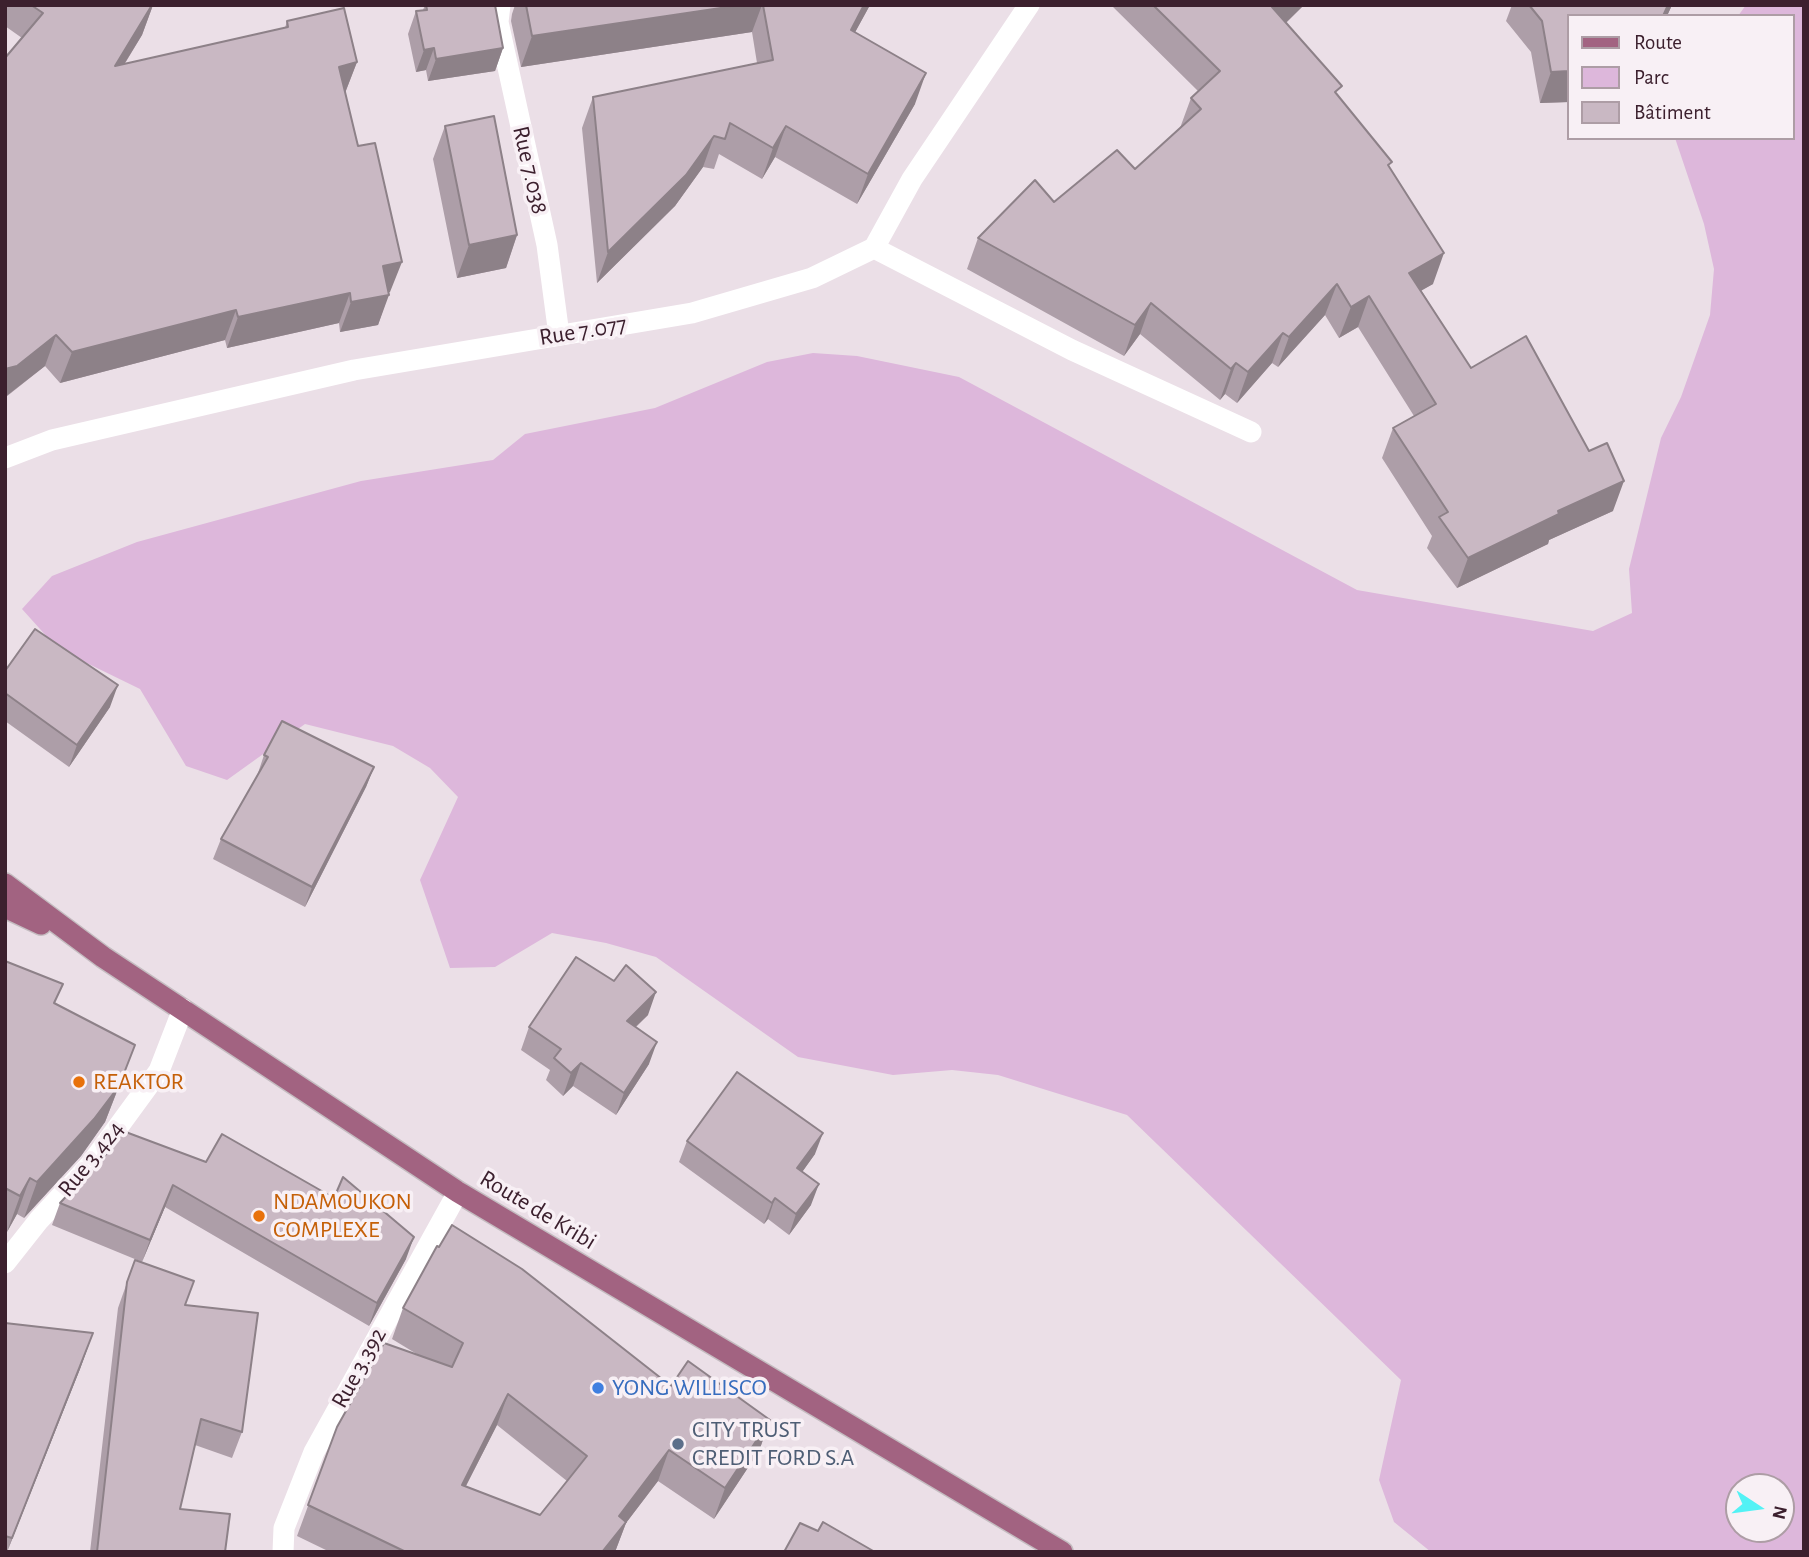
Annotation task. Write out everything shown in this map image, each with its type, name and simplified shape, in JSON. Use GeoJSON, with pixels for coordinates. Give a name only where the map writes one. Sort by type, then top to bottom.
{"type":"FeatureCollection","features":[{"type":"Feature","properties":{"kind":"main road","name":"Route de Kribi"},"geometry":{"type":"LineString","coordinates":[[5,884],[103,957],[458,1192],[1062,1552]]}},
{"type":"Feature","properties":{"kind":"main road"},"geometry":{"type":"LineString","coordinates":[[5,907],[18,911],[103,957]]}},
{"type":"Feature","properties":{"kind":"street","name":"Rue 7.038"},"geometry":{"type":"LineString","coordinates":[[500,5],[498,22],[547,245],[559,335]]}},
{"type":"Feature","properties":{"kind":"street"},"geometry":{"type":"LineString","coordinates":[[1029,5],[912,179],[874,248],[1072,350],[1251,432]]}},
{"type":"Feature","properties":{"kind":"street","name":"Rue 7.077"},"geometry":{"type":"LineString","coordinates":[[5,458],[51,440],[354,370],[692,313],[812,278],[874,248]]}},
{"type":"Feature","properties":{"kind":"street","name":"Rue 3.424"},"geometry":{"type":"LineString","coordinates":[[5,1263],[39,1220],[91,1164],[159,1071],[183,1009]]}},
{"type":"Feature","properties":{"kind":"street","name":"Rue 3.392"},"geometry":{"type":"LineString","coordinates":[[282,1552],[284,1528],[314,1452],[458,1192]]}},
{"type":"Feature","properties":{"kind":"green space"},"geometry":{"type":"Polygon","coordinates":[[[1746,5],[1804,5],[1804,1552],[1431,1552],[1394,1522],[1379,1480],[1401,1380],[1127,1115],[998,1075],[952,1070],[893,1075],[798,1057],[656,957],[606,943],[552,933],[495,967],[450,968],[420,880],[458,797],[430,768],[393,746],[305,724],[227,780],[186,766],[140,689],[58,649],[22,609],[52,576],[137,542],[361,481],[493,460],[525,434],[655,408],[767,362],[813,353],[857,356],[959,377],[1357,590],[1593,631],[1632,613],[1629,569],[1661,438],[1681,397],[1710,315],[1714,269],[1704,224],[1676,140],[1795,140],[1795,14],[1739,14],[1746,5]]]}},
{"type":"Feature","properties":{"kind":"building"},"geometry":{"type":"Polygon","coordinates":[[[31,5],[152,5],[115,66],[288,27],[287,21],[344,8],[357,62],[339,67],[358,146],[375,143],[402,262],[383,266],[389,295],[351,302],[350,293],[238,317],[236,310],[72,352],[56,335],[17,366],[5,369],[5,58],[43,13],[31,5]]]}},
{"type":"Feature","properties":{"kind":"building"},"geometry":{"type":"Polygon","coordinates":[[[426,5],[495,5],[503,48],[436,59],[434,48],[424,50],[416,11],[427,10],[426,5]]]}},
{"type":"Feature","properties":{"kind":"building"},"geometry":{"type":"Polygon","coordinates":[[[526,5],[741,5],[532,36],[526,5]]]}},
{"type":"Feature","properties":{"kind":"building"},"geometry":{"type":"Polygon","coordinates":[[[763,5],[864,5],[851,30],[926,73],[868,174],[786,126],[773,148],[730,123],[725,139],[714,136],[686,175],[608,252],[593,97],[773,60],[763,5]]]}},
{"type":"Feature","properties":{"kind":"building"},"geometry":{"type":"Polygon","coordinates":[[[1153,5],[1283,5],[1272,7],[1342,86],[1335,92],[1392,162],[1388,165],[1444,253],[1409,273],[1471,368],[1526,336],[1589,451],[1607,443],[1624,481],[1558,511],[1559,514],[1468,558],[1439,517],[1448,512],[1393,428],[1436,404],[1369,296],[1351,307],[1337,284],[1289,337],[1283,333],[1248,372],[1236,363],[1231,369],[1151,303],[1135,325],[978,238],[1035,180],[1054,202],[1117,150],[1135,169],[1201,109],[1191,98],[1220,71],[1153,5]]]}},
{"type":"Feature","properties":{"kind":"building"},"geometry":{"type":"Polygon","coordinates":[[[1529,5],[1668,5],[1664,14],[1568,14],[1568,71],[1551,72],[1542,21],[1529,5]]]}},
{"type":"Feature","properties":{"kind":"building"},"geometry":{"type":"Polygon","coordinates":[[[494,116],[517,235],[469,245],[445,126],[494,116]]]}},
{"type":"Feature","properties":{"kind":"building"},"geometry":{"type":"Polygon","coordinates":[[[35,629],[118,685],[77,745],[5,693],[5,671],[35,629]]]}},
{"type":"Feature","properties":{"kind":"building"},"geometry":{"type":"Polygon","coordinates":[[[282,721],[374,767],[312,887],[221,839],[268,757],[264,755],[282,721]]]}},
{"type":"Feature","properties":{"kind":"building"},"geometry":{"type":"Polygon","coordinates":[[[576,957],[614,981],[626,965],[656,992],[627,1021],[657,1042],[624,1093],[581,1063],[571,1073],[554,1058],[561,1049],[529,1027],[576,957]]]}},
{"type":"Feature","properties":{"kind":"building"},"geometry":{"type":"Polygon","coordinates":[[[5,961],[63,984],[54,1003],[135,1045],[119,1086],[94,1119],[37,1182],[30,1178],[20,1196],[5,1188],[5,961]]]}},
{"type":"Feature","properties":{"kind":"building"},"geometry":{"type":"Polygon","coordinates":[[[737,1072],[823,1133],[797,1168],[819,1184],[796,1214],[775,1198],[772,1203],[687,1141],[737,1072]]]}},
{"type":"Feature","properties":{"kind":"building"},"geometry":{"type":"Polygon","coordinates":[[[123,1131],[206,1162],[222,1134],[334,1198],[343,1177],[414,1237],[377,1303],[173,1185],[150,1240],[60,1203],[109,1151],[123,1131]]]}},
{"type":"Feature","properties":{"kind":"building"},"geometry":{"type":"Polygon","coordinates":[[[452,1225],[522,1269],[671,1386],[688,1361],[770,1420],[725,1488],[669,1450],[619,1516],[626,1522],[602,1552],[406,1552],[308,1505],[337,1427],[384,1343],[452,1367],[463,1343],[403,1308],[437,1246],[439,1247],[452,1225]],[[508,1394],[462,1485],[540,1515],[587,1456],[508,1394]]]}},
{"type":"Feature","properties":{"kind":"building"},"geometry":{"type":"Polygon","coordinates":[[[135,1260],[194,1281],[185,1305],[258,1313],[242,1432],[201,1419],[180,1509],[230,1514],[225,1552],[97,1552],[127,1282],[135,1260]]]}},
{"type":"Feature","properties":{"kind":"building"},"geometry":{"type":"Polygon","coordinates":[[[5,1323],[93,1333],[12,1538],[5,1536],[5,1323]]]}},
{"type":"Feature","properties":{"kind":"building"},"geometry":{"type":"Polygon","coordinates":[[[823,1522],[875,1552],[784,1552],[800,1523],[818,1531],[823,1522]]]}},
{"type":"Feature","properties":{"kind":"place","name":"REAKTOR"},"geometry":{"type":"Point","coordinates":[79,1082]}},
{"type":"Feature","properties":{"kind":"place","name":"NDAMOUKON COMPLEXE"},"geometry":{"type":"Point","coordinates":[259,1216]}},
{"type":"Feature","properties":{"kind":"place","name":"YONG WILLISCO"},"geometry":{"type":"Point","coordinates":[598,1388]}},
{"type":"Feature","properties":{"kind":"place","name":"CITY TRUST CREDIT FORD S.A"},"geometry":{"type":"Point","coordinates":[678,1444]}}]}
